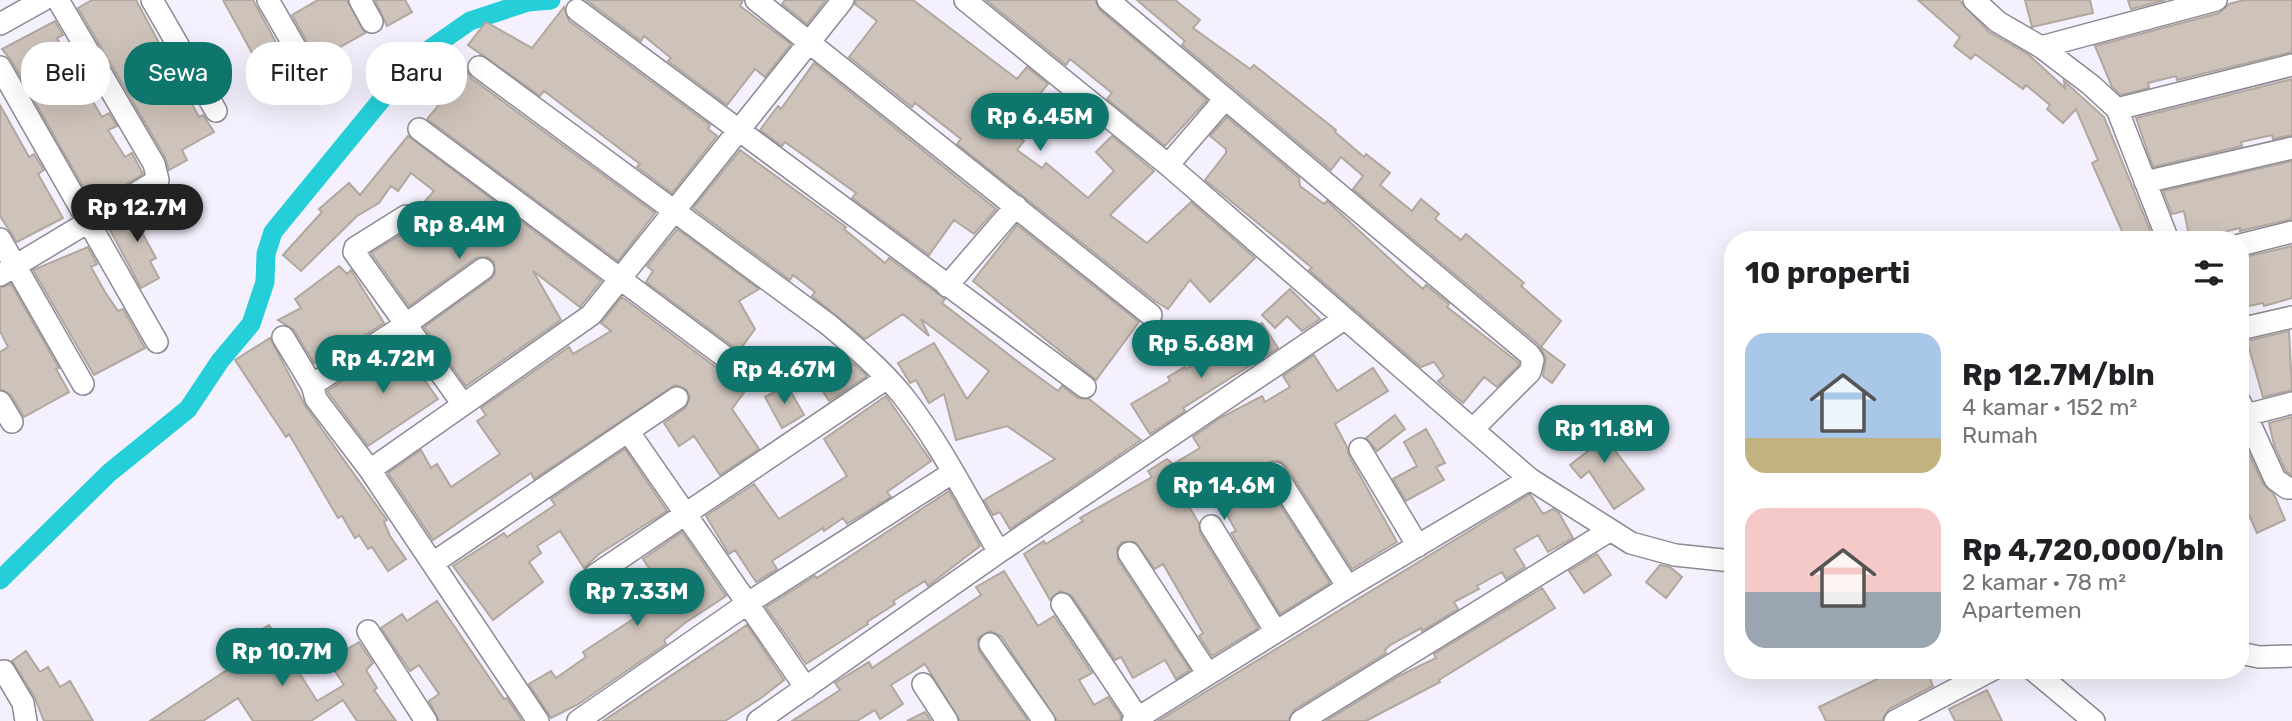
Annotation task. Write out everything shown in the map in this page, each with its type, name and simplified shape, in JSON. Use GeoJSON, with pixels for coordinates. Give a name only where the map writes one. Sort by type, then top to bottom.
{"type":"FeatureCollection","features":[{"type":"Feature","properties":{"kind":"street"},"geometry":{"type":"LineString","coordinates":[[0,24],[43,0]]}},
{"type":"Feature","properties":{"kind":"street"},"geometry":{"type":"LineString","coordinates":[[8,271],[158,180],[158,172],[58,0]]}},
{"type":"Feature","properties":{"kind":"street"},"geometry":{"type":"LineString","coordinates":[[152,0],[216,111]]}},
{"type":"Feature","properties":{"kind":"street"},"geometry":{"type":"LineString","coordinates":[[360,0],[372,22]]}},
{"type":"Feature","properties":{"kind":"street"},"geometry":{"type":"LineString","coordinates":[[756,0],[1151,315]]}},
{"type":"Feature","properties":{"kind":"street"},"geometry":{"type":"LineString","coordinates":[[370,470],[591,315],[843,0]]}},
{"type":"Feature","properties":{"kind":"street"},"geometry":{"type":"LineString","coordinates":[[965,0],[1168,165],[1530,479],[1609,531],[1651,550],[1724,560]]}},
{"type":"Feature","properties":{"kind":"street"},"geometry":{"type":"LineString","coordinates":[[1108,0],[1529,354],[1533,360],[1530,372],[1474,428]]}},
{"type":"Feature","properties":{"kind":"street"},"geometry":{"type":"LineString","coordinates":[[1974,0],[1998,22],[2041,47],[2091,85],[2116,109],[2164,231]]}},
{"type":"Feature","properties":{"kind":"street"},"geometry":{"type":"LineString","coordinates":[[2041,47],[2216,0]]}},
{"type":"Feature","properties":{"kind":"street"},"geometry":{"type":"LineString","coordinates":[[278,3],[295,42]]}},
{"type":"Feature","properties":{"kind":"street"},"geometry":{"type":"LineString","coordinates":[[577,10],[1086,387]]}},
{"type":"Feature","properties":{"kind":"street"},"geometry":{"type":"LineString","coordinates":[[2116,109],[2292,65]]}},
{"type":"Feature","properties":{"kind":"street"},"geometry":{"type":"LineString","coordinates":[[0,66],[157,342]]}},
{"type":"Feature","properties":{"kind":"street"},"geometry":{"type":"LineString","coordinates":[[479,67],[830,325],[887,378],[923,424],[999,552]]}},
{"type":"Feature","properties":{"kind":"street"},"geometry":{"type":"LineString","coordinates":[[1168,165],[1225,99]]}},
{"type":"Feature","properties":{"kind":"street"},"geometry":{"type":"LineString","coordinates":[[419,129],[748,374]]}},
{"type":"Feature","properties":{"kind":"street"},"geometry":{"type":"LineString","coordinates":[[2145,182],[2292,148]]}},
{"type":"Feature","properties":{"kind":"street"},"geometry":{"type":"LineString","coordinates":[[947,286],[1016,206]]}},
{"type":"Feature","properties":{"kind":"street"},"geometry":{"type":"LineString","coordinates":[[406,216],[355,248],[354,252],[462,403]]}},
{"type":"Feature","properties":{"kind":"street"},"geometry":{"type":"LineString","coordinates":[[2249,243],[2292,232]]}},
{"type":"Feature","properties":{"kind":"street"},"geometry":{"type":"LineString","coordinates":[[0,239],[8,271],[83,384]]}},
{"type":"Feature","properties":{"kind":"street"},"geometry":{"type":"LineString","coordinates":[[312,385],[405,325],[483,269]]}},
{"type":"Feature","properties":{"kind":"street"},"geometry":{"type":"LineString","coordinates":[[2249,327],[2292,317]]}},
{"type":"Feature","properties":{"kind":"street"},"geometry":{"type":"LineString","coordinates":[[758,721],[999,552],[1344,319]]}},
{"type":"Feature","properties":{"kind":"street"},"geometry":{"type":"LineString","coordinates":[[283,337],[312,385],[316,398],[370,470],[538,721]]}},
{"type":"Feature","properties":{"kind":"street"},"geometry":{"type":"LineString","coordinates":[[595,575],[887,378]]}},
{"type":"Feature","properties":{"kind":"street"},"geometry":{"type":"LineString","coordinates":[[433,563],[677,398]]}},
{"type":"Feature","properties":{"kind":"street"},"geometry":{"type":"LineString","coordinates":[[0,402],[12,422]]}},
{"type":"Feature","properties":{"kind":"street"},"geometry":{"type":"LineString","coordinates":[[2249,407],[2292,403]]}},
{"type":"Feature","properties":{"kind":"street"},"geometry":{"type":"LineString","coordinates":[[2249,421],[2276,479],[2287,488],[2292,488]]}},
{"type":"Feature","properties":{"kind":"street"},"geometry":{"type":"LineString","coordinates":[[628,431],[806,688]]}},
{"type":"Feature","properties":{"kind":"street"},"geometry":{"type":"LineString","coordinates":[[1360,449],[1418,546]]}},
{"type":"Feature","properties":{"kind":"street"},"geometry":{"type":"LineString","coordinates":[[578,721],[748,603],[952,473]]}},
{"type":"Feature","properties":{"kind":"street"},"geometry":{"type":"LineString","coordinates":[[1275,473],[1348,587]]}},
{"type":"Feature","properties":{"kind":"street"},"geometry":{"type":"LineString","coordinates":[[1062,604],[1135,720],[1348,587],[1530,479]]}},
{"type":"Feature","properties":{"kind":"street"},"geometry":{"type":"LineString","coordinates":[[1211,526],[1276,632]]}},
{"type":"Feature","properties":{"kind":"street"},"geometry":{"type":"LineString","coordinates":[[1300,721],[1609,531]]}},
{"type":"Feature","properties":{"kind":"street"},"geometry":{"type":"LineString","coordinates":[[1129,553],[1208,674]]}},
{"type":"Feature","properties":{"kind":"street"},"geometry":{"type":"LineString","coordinates":[[368,631],[426,721]]}},
{"type":"Feature","properties":{"kind":"street"},"geometry":{"type":"LineString","coordinates":[[990,644],[1044,721]]}},
{"type":"Feature","properties":{"kind":"street"},"geometry":{"type":"LineString","coordinates":[[2249,655],[2292,656]]}},
{"type":"Feature","properties":{"kind":"street"},"geometry":{"type":"LineString","coordinates":[[4,671],[23,703],[26,721]]}},
{"type":"Feature","properties":{"kind":"street"},"geometry":{"type":"LineString","coordinates":[[1895,721],[1975,679]]}},
{"type":"Feature","properties":{"kind":"street"},"geometry":{"type":"LineString","coordinates":[[2043,679],[2090,720]]}},
{"type":"Feature","properties":{"kind":"street"},"geometry":{"type":"LineString","coordinates":[[923,684],[947,721]]}},
{"type":"Feature","properties":{"kind":"building"},"geometry":{"type":"Polygon","coordinates":[[[92,0],[136,0],[159,42],[124,42],[124,87],[110,63],[110,42],[98,42],[78,8],[92,0]]]}},
{"type":"Feature","properties":{"kind":"building"},"geometry":{"type":"Polygon","coordinates":[[[223,0],[253,0],[276,42],[246,42],[223,0]]]}},
{"type":"Feature","properties":{"kind":"building"},"geometry":{"type":"Polygon","coordinates":[[[318,0],[347,0],[365,33],[349,42],[307,42],[292,15],[318,0]]]}},
{"type":"Feature","properties":{"kind":"building"},"geometry":{"type":"Polygon","coordinates":[[[375,0],[405,0],[412,12],[387,26],[375,0]]]}},
{"type":"Feature","properties":{"kind":"building"},"geometry":{"type":"Polygon","coordinates":[[[586,0],[743,0],[740,6],[791,44],[765,77],[755,69],[727,105],[668,61],[671,58],[644,36],[641,41],[586,0]]]}},
{"type":"Feature","properties":{"kind":"building"},"geometry":{"type":"Polygon","coordinates":[[[785,0],[826,0],[807,24],[782,4],[785,0]]]}},
{"type":"Feature","properties":{"kind":"building"},"geometry":{"type":"Polygon","coordinates":[[[856,0],[913,0],[1017,79],[1027,67],[1048,84],[1010,131],[1024,141],[1017,150],[1042,168],[1046,163],[1088,198],[1114,171],[1096,152],[1112,136],[1154,171],[1110,215],[1147,243],[1191,202],[1255,258],[1210,302],[1190,280],[1168,309],[1155,301],[957,144],[961,139],[915,103],[912,107],[849,57],[877,21],[855,4],[856,0]]]}},
{"type":"Feature","properties":{"kind":"building"},"geometry":{"type":"Polygon","coordinates":[[[986,0],[1095,0],[1100,10],[1207,100],[1165,146],[1107,99],[1112,93],[1070,59],[1066,65],[986,0]]]}},
{"type":"Feature","properties":{"kind":"building"},"geometry":{"type":"Polygon","coordinates":[[[1137,0],[1175,0],[1200,20],[1193,28],[1250,69],[1254,65],[1336,130],[1335,132],[1364,157],[1366,154],[1390,173],[1380,185],[1412,211],[1421,199],[1439,214],[1435,219],[1461,240],[1466,234],[1524,283],[1521,286],[1561,321],[1541,347],[1565,365],[1552,383],[1543,376],[1546,358],[1538,344],[1353,189],[1363,176],[1341,157],[1331,170],[1182,45],[1185,41],[1137,0]]]}},
{"type":"Feature","properties":{"kind":"building"},"geometry":{"type":"Polygon","coordinates":[[[1918,0],[1959,0],[1989,32],[2029,55],[2065,88],[2064,81],[2104,117],[2150,231],[2122,231],[2092,163],[2098,160],[2076,109],[2063,123],[2047,109],[2050,105],[2026,85],[2023,89],[1975,54],[1971,59],[1954,46],[1960,37],[1918,0]]]}},
{"type":"Feature","properties":{"kind":"building"},"geometry":{"type":"Polygon","coordinates":[[[2025,0],[2090,0],[2093,13],[2032,27],[2025,0]]]}},
{"type":"Feature","properties":{"kind":"building"},"geometry":{"type":"Polygon","coordinates":[[[2128,0],[2165,0],[2131,9],[2128,0]]]}},
{"type":"Feature","properties":{"kind":"building"},"geometry":{"type":"Polygon","coordinates":[[[2244,0],[2292,0],[2292,52],[2177,80],[2176,76],[2148,83],[2149,88],[2121,95],[2112,87],[2095,46],[2219,13],[2229,4],[2244,0]]]}},
{"type":"Feature","properties":{"kind":"building"},"geometry":{"type":"Polygon","coordinates":[[[564,7],[569,21],[710,125],[708,129],[717,136],[672,193],[637,167],[640,164],[544,91],[540,96],[468,45],[486,22],[532,48],[564,7]]]}},
{"type":"Feature","properties":{"kind":"building"},"geometry":{"type":"Polygon","coordinates":[[[55,21],[63,35],[57,38],[59,42],[21,42],[21,78],[2,49],[55,21]]]}},
{"type":"Feature","properties":{"kind":"building"},"geometry":{"type":"Polygon","coordinates":[[[814,63],[996,209],[974,234],[954,220],[929,255],[852,198],[856,193],[785,142],[782,146],[760,130],[778,106],[781,109],[814,63]]]}},
{"type":"Feature","properties":{"kind":"building"},"geometry":{"type":"Polygon","coordinates":[[[467,71],[471,78],[655,213],[618,261],[427,119],[439,105],[467,105],[467,71]]]}},
{"type":"Feature","properties":{"kind":"building"},"geometry":{"type":"Polygon","coordinates":[[[2292,79],[2292,135],[2273,139],[2272,135],[2241,142],[2242,146],[2153,167],[2136,118],[2292,79]]]}},
{"type":"Feature","properties":{"kind":"building"},"geometry":{"type":"Polygon","coordinates":[[[0,105],[29,157],[34,154],[44,170],[38,174],[63,218],[17,242],[0,216],[0,105]]]}},
{"type":"Feature","properties":{"kind":"building"},"geometry":{"type":"Polygon","coordinates":[[[37,105],[95,105],[102,117],[109,113],[117,126],[108,130],[125,157],[132,153],[143,174],[93,204],[37,105]]]}},
{"type":"Feature","properties":{"kind":"building"},"geometry":{"type":"Polygon","coordinates":[[[135,105],[193,105],[199,117],[203,115],[214,132],[182,150],[187,160],[169,170],[165,157],[135,105]]]}},
{"type":"Feature","properties":{"kind":"building"},"geometry":{"type":"Polygon","coordinates":[[[1227,117],[1299,178],[1300,186],[1324,204],[1327,201],[1423,289],[1426,285],[1449,304],[1447,307],[1519,363],[1518,366],[1497,387],[1484,377],[1463,403],[1438,381],[1444,376],[1434,362],[1421,367],[1309,270],[1312,268],[1205,180],[1226,153],[1226,149],[1210,136],[1227,117]]]}},
{"type":"Feature","properties":{"kind":"building"},"geometry":{"type":"Polygon","coordinates":[[[408,136],[601,281],[580,307],[533,271],[561,320],[466,386],[424,327],[491,279],[495,274],[494,262],[488,257],[476,258],[409,306],[371,253],[414,227],[418,221],[417,210],[434,191],[411,173],[398,191],[391,186],[379,203],[357,216],[301,271],[283,255],[322,212],[319,209],[349,183],[360,195],[408,136]]]}},
{"type":"Feature","properties":{"kind":"building"},"geometry":{"type":"Polygon","coordinates":[[[740,150],[846,227],[844,229],[885,263],[889,258],[945,299],[942,303],[1058,391],[1062,386],[1078,398],[1089,399],[1141,440],[1010,529],[1000,512],[993,515],[984,500],[1055,459],[1007,426],[956,440],[944,394],[929,403],[916,380],[910,383],[898,363],[934,343],[967,399],[989,371],[921,319],[929,336],[903,314],[865,339],[812,296],[815,292],[793,275],[790,280],[693,208],[740,150]]]}},
{"type":"Feature","properties":{"kind":"building"},"geometry":{"type":"Polygon","coordinates":[[[2292,161],[2292,219],[2240,231],[2240,228],[2228,231],[2188,231],[2184,211],[2172,214],[2163,191],[2292,161]]]}},
{"type":"Feature","properties":{"kind":"building"},"geometry":{"type":"Polygon","coordinates":[[[149,201],[154,210],[147,214],[153,224],[141,231],[156,258],[150,261],[159,278],[141,288],[109,228],[149,201]]]}},
{"type":"Feature","properties":{"kind":"building"},"geometry":{"type":"Polygon","coordinates":[[[1017,225],[1139,322],[1096,380],[973,281],[1017,225]]]}},
{"type":"Feature","properties":{"kind":"building"},"geometry":{"type":"Polygon","coordinates":[[[677,229],[759,289],[739,301],[755,329],[739,351],[646,282],[653,271],[647,266],[677,229]]]}},
{"type":"Feature","properties":{"kind":"building"},"geometry":{"type":"Polygon","coordinates":[[[2292,246],[2292,298],[2264,306],[2263,303],[2249,306],[2249,256],[2292,246]]]}},
{"type":"Feature","properties":{"kind":"building"},"geometry":{"type":"Polygon","coordinates":[[[88,247],[97,264],[91,267],[105,292],[118,311],[123,309],[145,348],[94,375],[33,270],[88,247]]]}},
{"type":"Feature","properties":{"kind":"building"},"geometry":{"type":"Polygon","coordinates":[[[339,266],[347,274],[351,270],[384,323],[329,358],[328,356],[314,363],[294,330],[278,320],[301,308],[295,299],[339,266]]]}},
{"type":"Feature","properties":{"kind":"building"},"geometry":{"type":"Polygon","coordinates":[[[11,284],[59,368],[56,369],[69,392],[24,417],[11,395],[0,389],[0,352],[8,347],[0,331],[0,288],[11,284]]]}},
{"type":"Feature","properties":{"kind":"building"},"geometry":{"type":"Polygon","coordinates":[[[1290,289],[1320,319],[1302,331],[1287,316],[1275,328],[1262,315],[1290,289]]]}},
{"type":"Feature","properties":{"kind":"building"},"geometry":{"type":"Polygon","coordinates":[[[622,297],[740,385],[748,387],[732,409],[759,449],[720,475],[694,436],[679,446],[664,423],[685,408],[690,398],[687,390],[675,385],[534,479],[531,473],[433,540],[388,473],[421,450],[431,468],[437,464],[451,487],[500,454],[477,421],[486,415],[481,408],[569,347],[573,354],[611,331],[601,323],[622,297]]]}},
{"type":"Feature","properties":{"kind":"building"},"geometry":{"type":"Polygon","coordinates":[[[1262,323],[1278,348],[1183,408],[1185,411],[1150,434],[1131,404],[1170,381],[1168,377],[1185,367],[1186,369],[1215,352],[1218,357],[1251,337],[1248,333],[1262,323]]]}},
{"type":"Feature","properties":{"kind":"building"},"geometry":{"type":"Polygon","coordinates":[[[2289,331],[2292,390],[2263,397],[2249,341],[2289,331]]]}},
{"type":"Feature","properties":{"kind":"building"},"geometry":{"type":"Polygon","coordinates":[[[270,338],[306,407],[387,520],[384,522],[390,536],[406,559],[388,571],[372,547],[368,549],[359,535],[355,538],[342,516],[338,518],[289,434],[286,437],[235,360],[270,338]]]}},
{"type":"Feature","properties":{"kind":"building"},"geometry":{"type":"Polygon","coordinates":[[[399,345],[438,399],[368,446],[327,391],[399,345]]]}},
{"type":"Feature","properties":{"kind":"building"},"geometry":{"type":"Polygon","coordinates":[[[839,351],[867,376],[829,401],[808,367],[839,351]]]}},
{"type":"Feature","properties":{"kind":"building"},"geometry":{"type":"Polygon","coordinates":[[[1314,355],[1337,391],[1373,368],[1388,391],[1335,424],[1349,456],[1397,542],[1352,569],[1286,466],[1280,461],[1269,462],[1263,468],[1264,480],[1330,583],[1280,614],[1231,533],[1236,531],[1214,491],[1189,507],[1199,523],[1200,533],[1258,628],[1212,656],[1199,636],[1203,633],[1163,564],[1155,569],[1135,542],[1122,542],[1117,548],[1118,560],[1190,670],[1176,679],[1165,660],[1133,678],[1121,657],[1115,660],[1072,596],[1060,591],[1050,600],[1024,554],[1044,541],[1046,544],[1083,521],[1080,518],[1152,477],[1148,471],[1167,459],[1173,464],[1200,448],[1193,437],[1220,418],[1262,396],[1265,402],[1290,387],[1283,376],[1314,355]]]}},
{"type":"Feature","properties":{"kind":"building"},"geometry":{"type":"Polygon","coordinates":[[[787,385],[804,415],[782,428],[765,397],[787,385]]]}},
{"type":"Feature","properties":{"kind":"building"},"geometry":{"type":"Polygon","coordinates":[[[886,396],[931,461],[887,492],[891,497],[847,524],[843,518],[824,531],[823,528],[772,561],[777,569],[756,582],[735,550],[729,554],[706,516],[754,484],[779,519],[847,476],[824,439],[886,396]]]}},
{"type":"Feature","properties":{"kind":"building"},"geometry":{"type":"Polygon","coordinates":[[[1395,415],[1405,429],[1377,451],[1366,438],[1395,415]]]}},
{"type":"Feature","properties":{"kind":"building"},"geometry":{"type":"Polygon","coordinates":[[[1589,416],[1644,489],[1614,509],[1589,471],[1581,478],[1570,465],[1588,451],[1571,430],[1589,416]]]}},
{"type":"Feature","properties":{"kind":"building"},"geometry":{"type":"Polygon","coordinates":[[[2292,417],[2291,475],[2286,471],[2274,445],[2269,423],[2292,417]]]}},
{"type":"Feature","properties":{"kind":"building"},"geometry":{"type":"Polygon","coordinates":[[[1426,429],[1445,463],[1436,467],[1444,480],[1406,501],[1393,479],[1417,466],[1404,442],[1426,429]]]}},
{"type":"Feature","properties":{"kind":"building"},"geometry":{"type":"Polygon","coordinates":[[[625,449],[667,511],[599,554],[584,568],[560,531],[537,546],[541,553],[529,562],[543,582],[493,620],[453,566],[504,533],[507,537],[555,505],[551,499],[625,449]]]}},
{"type":"Feature","properties":{"kind":"building"},"geometry":{"type":"Polygon","coordinates":[[[2249,454],[2263,484],[2274,494],[2285,520],[2257,533],[2249,515],[2249,454]]]}},
{"type":"Feature","properties":{"kind":"building"},"geometry":{"type":"Polygon","coordinates":[[[949,491],[980,546],[928,586],[925,581],[893,601],[895,604],[867,622],[868,624],[806,664],[766,607],[815,576],[817,578],[949,491]]]}},
{"type":"Feature","properties":{"kind":"building"},"geometry":{"type":"Polygon","coordinates":[[[1530,494],[1543,514],[1553,509],[1559,513],[1573,538],[1548,552],[1538,535],[1514,549],[1525,567],[1506,579],[1502,572],[1477,586],[1479,589],[1454,602],[1458,609],[1422,631],[1421,628],[1390,645],[1385,650],[1386,653],[1294,710],[1288,721],[1158,721],[1530,494]]]}},
{"type":"Feature","properties":{"kind":"building"},"geometry":{"type":"Polygon","coordinates":[[[682,532],[726,596],[685,623],[664,640],[666,644],[577,705],[551,718],[529,684],[551,671],[556,678],[586,657],[583,652],[647,610],[645,606],[665,592],[643,559],[682,532]]]}},
{"type":"Feature","properties":{"kind":"building"},"geometry":{"type":"Polygon","coordinates":[[[1597,554],[1611,575],[1584,593],[1569,571],[1597,554]]]}},
{"type":"Feature","properties":{"kind":"building"},"geometry":{"type":"Polygon","coordinates":[[[1660,565],[1670,567],[1682,577],[1666,598],[1646,582],[1660,565]]]}},
{"type":"Feature","properties":{"kind":"building"},"geometry":{"type":"Polygon","coordinates":[[[1004,571],[1038,626],[1054,616],[1092,673],[1079,680],[1094,705],[1108,697],[1121,716],[1120,721],[1057,721],[1001,636],[990,631],[978,638],[979,651],[1028,721],[960,721],[925,664],[891,685],[903,704],[880,719],[875,710],[857,721],[792,721],[840,690],[835,683],[838,681],[869,662],[872,668],[981,595],[976,587],[1004,571]]]}},
{"type":"Feature","properties":{"kind":"building"},"geometry":{"type":"Polygon","coordinates":[[[1542,588],[1555,608],[1439,680],[1440,682],[1366,721],[1326,721],[1399,676],[1436,658],[1434,654],[1542,588]]]}},
{"type":"Feature","properties":{"kind":"building"},"geometry":{"type":"Polygon","coordinates":[[[437,601],[522,721],[439,721],[429,701],[439,694],[419,665],[410,671],[381,628],[402,614],[407,621],[437,601]]]}},
{"type":"Feature","properties":{"kind":"building"},"geometry":{"type":"Polygon","coordinates":[[[269,625],[317,701],[344,685],[334,670],[340,667],[334,657],[359,642],[373,663],[366,670],[377,688],[374,690],[396,721],[357,721],[343,700],[311,721],[253,721],[238,698],[203,721],[150,721],[251,654],[243,641],[269,625]]]}},
{"type":"Feature","properties":{"kind":"building"},"geometry":{"type":"Polygon","coordinates":[[[747,625],[784,680],[761,698],[725,721],[603,721],[747,625]]]}},
{"type":"Feature","properties":{"kind":"building"},"geometry":{"type":"Polygon","coordinates":[[[26,651],[40,672],[48,667],[60,687],[70,681],[93,721],[44,721],[34,696],[12,661],[26,651]]]}},
{"type":"Feature","properties":{"kind":"building"},"geometry":{"type":"Polygon","coordinates":[[[1877,679],[1930,679],[1933,686],[1889,709],[1882,721],[1826,721],[1819,707],[1877,679]]]}},
{"type":"Feature","properties":{"kind":"building"},"geometry":{"type":"Polygon","coordinates":[[[1987,690],[2002,721],[1955,721],[1949,709],[1987,690]]]}},
{"type":"Feature","properties":{"kind":"building"},"geometry":{"type":"Polygon","coordinates":[[[925,712],[931,721],[907,721],[925,712]]]}},
{"type":"Feature","properties":{"kind":"waterway"},"geometry":{"type":"LineString","coordinates":[[0,580],[109,473],[188,409],[220,361],[251,324],[265,282],[266,254],[273,232],[414,60],[470,21],[528,2],[551,0]]}}]}
